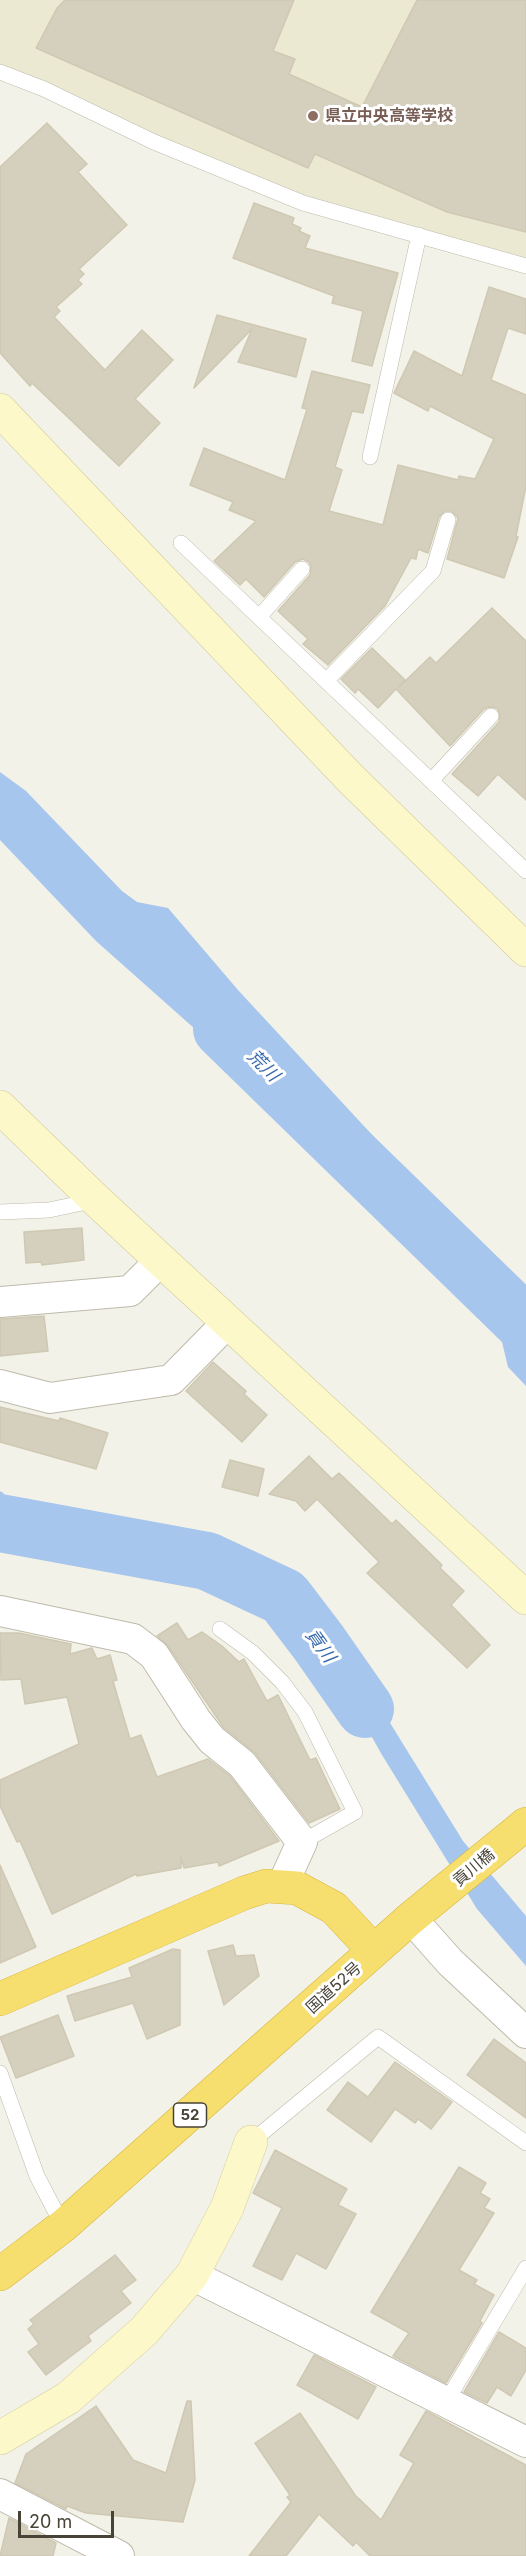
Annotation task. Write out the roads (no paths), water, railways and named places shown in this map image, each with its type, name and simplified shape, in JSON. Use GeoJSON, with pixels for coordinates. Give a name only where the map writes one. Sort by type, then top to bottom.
{"type":"FeatureCollection","features":[{"type":"Feature","properties":{"kind":"highway","name":"貢川橋"},"geometry":{"type":"LineString","coordinates":[[419,1912],[523,1827]]}},
{"type":"Feature","properties":{"kind":"highway","name":"国道52号"},"geometry":{"type":"LineString","coordinates":[[0,1999],[244,1893],[266,1886],[297,1888],[334,1908],[374,1951],[63,2226],[0,2274]]}},
{"type":"Feature","properties":{"kind":"highway","name":"52"},"geometry":{"type":"LineString","coordinates":[[374,1951],[419,1912]]}},
{"type":"Feature","properties":{"kind":"street"},"geometry":{"type":"LineString","coordinates":[[0,410],[350,778],[526,950]]}},
{"type":"Feature","properties":{"kind":"street"},"geometry":{"type":"LineString","coordinates":[[0,1107],[96,1200],[526,1598]]}},
{"type":"Feature","properties":{"kind":"street"},"geometry":{"type":"LineString","coordinates":[[0,1302],[130,1291],[161,1260]]}},
{"type":"Feature","properties":{"kind":"street"},"geometry":{"type":"LineString","coordinates":[[0,1385],[50,1398],[171,1380],[228,1322]]}},
{"type":"Feature","properties":{"kind":"street"},"geometry":{"type":"LineString","coordinates":[[0,1611],[133,1639],[154,1655],[196,1720],[212,1740],[242,1764],[302,1842],[282,1886]]}},
{"type":"Feature","properties":{"kind":"street"},"geometry":{"type":"LineString","coordinates":[[419,1912],[450,1962],[526,2033]]}},
{"type":"Feature","properties":{"kind":"street"},"geometry":{"type":"LineString","coordinates":[[0,2438],[68,2398],[144,2331],[192,2275],[227,2208],[251,2142]]}},
{"type":"Feature","properties":{"kind":"street"},"geometry":{"type":"LineString","coordinates":[[192,2275],[526,2442]]}},
{"type":"Feature","properties":{"kind":"street"},"geometry":{"type":"LineString","coordinates":[[0,2494],[119,2556]]}},
{"type":"Feature","properties":{"kind":"lane"},"geometry":{"type":"LineString","coordinates":[[0,72],[44,89],[154,142],[303,203],[526,266]]}},
{"type":"Feature","properties":{"kind":"lane"},"geometry":{"type":"LineString","coordinates":[[370,457],[419,235]]}},
{"type":"Feature","properties":{"kind":"lane"},"geometry":{"type":"LineString","coordinates":[[326,681],[433,571],[448,520]]}},
{"type":"Feature","properties":{"kind":"lane"},"geometry":{"type":"LineString","coordinates":[[181,543],[526,871]]}},
{"type":"Feature","properties":{"kind":"lane"},"geometry":{"type":"LineString","coordinates":[[259,617],[302,569]]}},
{"type":"Feature","properties":{"kind":"lane"},"geometry":{"type":"LineString","coordinates":[[431,781],[491,716]]}},
{"type":"Feature","properties":{"kind":"lane"},"geometry":{"type":"LineString","coordinates":[[0,1212],[49,1210],[96,1200]]}},
{"type":"Feature","properties":{"kind":"lane"},"geometry":{"type":"LineString","coordinates":[[220,1629],[252,1653],[282,1682],[305,1712],[356,1812],[302,1842]]}},
{"type":"Feature","properties":{"kind":"lane"},"geometry":{"type":"LineString","coordinates":[[251,2142],[378,2037],[526,2143]]}},
{"type":"Feature","properties":{"kind":"lane"},"geometry":{"type":"LineString","coordinates":[[0,2073],[37,2176],[63,2226]]}},
{"type":"Feature","properties":{"kind":"lane"},"geometry":{"type":"LineString","coordinates":[[446,2402],[526,2268]]}},
{"type":"Feature","properties":{"kind":"water"},"geometry":{"type":"Polygon","coordinates":[[[0,772],[26,791],[122,891],[137,902],[168,908],[238,990],[388,1152],[491,1276],[526,1310],[526,1386],[508,1367],[495,1313],[466,1289],[384,1202],[369,1178],[350,1132],[287,1086],[268,1084],[222,1053],[96,941],[0,840],[0,772]]]}},
{"type":"Feature","properties":{"kind":"water"},"geometry":{"type":"Polygon","coordinates":[[[319,1643],[379,1705],[463,1841],[526,1916],[526,1966],[477,1909],[382,1755],[319,1643]]]}},
{"type":"Feature","properties":{"kind":"waterway","name":"荒川"},"geometry":{"type":"LineString","coordinates":[[222,1029],[526,1325]]}},
{"type":"Feature","properties":{"kind":"waterway"},"geometry":{"type":"LineString","coordinates":[[0,1496],[14,1525]]}},
{"type":"Feature","properties":{"kind":"waterway","name":"貢川"},"geometry":{"type":"LineString","coordinates":[[0,1523],[207,1561],[284,1597],[365,1709]]}},
{"type":"Feature","properties":{"kind":"place","name":"県立中央高等学校"},"geometry":{"type":"Point","coordinates":[313,116]}}]}
